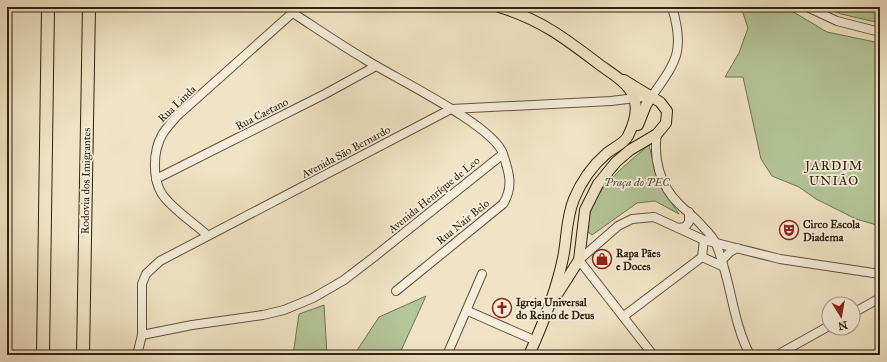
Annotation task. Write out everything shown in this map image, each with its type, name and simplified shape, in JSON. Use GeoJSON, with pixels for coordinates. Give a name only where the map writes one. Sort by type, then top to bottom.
{"type":"FeatureCollection","features":[{"type":"Feature","properties":{"kind":"highway"},"geometry":{"type":"LineString","coordinates":[[43,355],[48,7]]}},
{"type":"Feature","properties":{"kind":"highway","name":"Rodovia dos Imigrantes"},"geometry":{"type":"LineString","coordinates":[[83,355],[89,7]]}},
{"type":"Feature","properties":{"kind":"main road"},"geometry":{"type":"LineString","coordinates":[[500,7],[543,24],[580,49],[625,84],[634,99],[635,118],[627,138]]}},
{"type":"Feature","properties":{"kind":"main road"},"geometry":{"type":"LineString","coordinates":[[550,305],[579,260],[585,210],[598,184],[616,162],[630,150],[657,134],[666,123],[667,111],[660,102],[652,96],[613,75]]}},
{"type":"Feature","properties":{"kind":"main road"},"geometry":{"type":"LineString","coordinates":[[529,355],[550,305],[563,258],[569,216],[576,194],[590,172],[608,153],[637,130],[646,106],[652,96]]}},
{"type":"Feature","properties":{"kind":"main road"},"geometry":{"type":"LineString","coordinates":[[569,216],[572,244],[579,260]]}},
{"type":"Feature","properties":{"kind":"street","name":"Rua Linda"},"geometry":{"type":"LineString","coordinates":[[207,235],[162,194],[156,179],[156,154],[159,141],[177,116],[299,7]]}},
{"type":"Feature","properties":{"kind":"street"},"geometry":{"type":"LineString","coordinates":[[652,96],[668,73],[676,55],[679,33],[672,7]]}},
{"type":"Feature","properties":{"kind":"street"},"geometry":{"type":"LineString","coordinates":[[807,7],[837,21],[880,32]]}},
{"type":"Feature","properties":{"kind":"street"},"geometry":{"type":"LineString","coordinates":[[293,13],[376,66],[474,123],[499,144],[503,154]]}},
{"type":"Feature","properties":{"kind":"street","name":"Rua Caetano"},"geometry":{"type":"LineString","coordinates":[[156,179],[325,94],[376,66]]}},
{"type":"Feature","properties":{"kind":"street","name":"Avenida São Bernardo"},"geometry":{"type":"LineString","coordinates":[[138,355],[142,335],[142,284],[146,274],[160,261],[207,235],[312,183],[451,110],[634,99],[652,96]]}},
{"type":"Feature","properties":{"kind":"street"},"geometry":{"type":"LineString","coordinates":[[657,134],[655,148],[662,178],[672,196],[689,212],[716,242],[732,304],[750,353]]}},
{"type":"Feature","properties":{"kind":"street","name":"Rua Nair Belo"},"geometry":{"type":"LineString","coordinates":[[396,291],[503,204],[507,197],[510,184],[503,154]]}},
{"type":"Feature","properties":{"kind":"street","name":"Avenida Henríque de Leo"},"geometry":{"type":"LineString","coordinates":[[142,335],[192,325],[263,315],[284,310],[314,298],[339,283],[374,257],[503,154]]}},
{"type":"Feature","properties":{"kind":"street"},"geometry":{"type":"LineString","coordinates":[[679,228],[685,227],[689,222],[689,212]]}},
{"type":"Feature","properties":{"kind":"street"},"geometry":{"type":"LineString","coordinates":[[653,355],[579,260],[618,226],[632,219],[654,217],[704,240],[806,264],[880,274]]}},
{"type":"Feature","properties":{"kind":"street"},"geometry":{"type":"LineString","coordinates":[[624,316],[702,258],[704,240]]}},
{"type":"Feature","properties":{"kind":"street"},"geometry":{"type":"LineString","coordinates":[[722,264],[730,252],[737,248]]}},
{"type":"Feature","properties":{"kind":"street"},"geometry":{"type":"LineString","coordinates":[[702,258],[722,264]]}},
{"type":"Feature","properties":{"kind":"street"},"geometry":{"type":"LineString","coordinates":[[447,355],[468,311],[482,274]]}},
{"type":"Feature","properties":{"kind":"street"},"geometry":{"type":"LineString","coordinates":[[861,309],[880,298]]}},
{"type":"Feature","properties":{"kind":"street"},"geometry":{"type":"LineString","coordinates":[[468,311],[536,341]]}},
{"type":"Feature","properties":{"kind":"street"},"geometry":{"type":"LineString","coordinates":[[777,355],[788,351],[821,331]]}},
{"type":"Feature","properties":{"kind":"green space"},"geometry":{"type":"Polygon","coordinates":[[[741,7],[785,7],[827,32],[880,43],[880,226],[856,219],[816,199],[799,187],[772,176],[761,159],[743,77],[725,77],[739,53],[748,28],[741,7]]]}},
{"type":"Feature","properties":{"kind":"green space"},"geometry":{"type":"Polygon","coordinates":[[[824,7],[880,7],[880,23],[841,14],[824,7]]]}},
{"type":"Feature","properties":{"kind":"green space","name":"Praça do PEC"},"geometry":{"type":"Polygon","coordinates":[[[649,145],[658,183],[679,214],[655,201],[637,203],[592,235],[587,231],[588,219],[593,203],[606,184],[649,145]]]}},
{"type":"Feature","properties":{"kind":"green space"},"geometry":{"type":"Polygon","coordinates":[[[426,296],[399,355],[354,355],[379,317],[426,296]]]}},
{"type":"Feature","properties":{"kind":"green space"},"geometry":{"type":"Polygon","coordinates":[[[324,305],[327,355],[293,355],[299,314],[324,305]]]}},
{"type":"Feature","properties":{"kind":"place","name":"Circo Escola Diadema"},"geometry":{"type":"Point","coordinates":[789,230]}},
{"type":"Feature","properties":{"kind":"place","name":"Rapa Pães e Doces"},"geometry":{"type":"Point","coordinates":[602,259]}},
{"type":"Feature","properties":{"kind":"place","name":"Igreja Universal do Reino de Deus"},"geometry":{"type":"Point","coordinates":[502,308]}},
{"type":"Feature","properties":{"kind":"district","name":"JARDIM UNIÃO"},"geometry":{"type":"Point","coordinates":[834,174]}}]}
